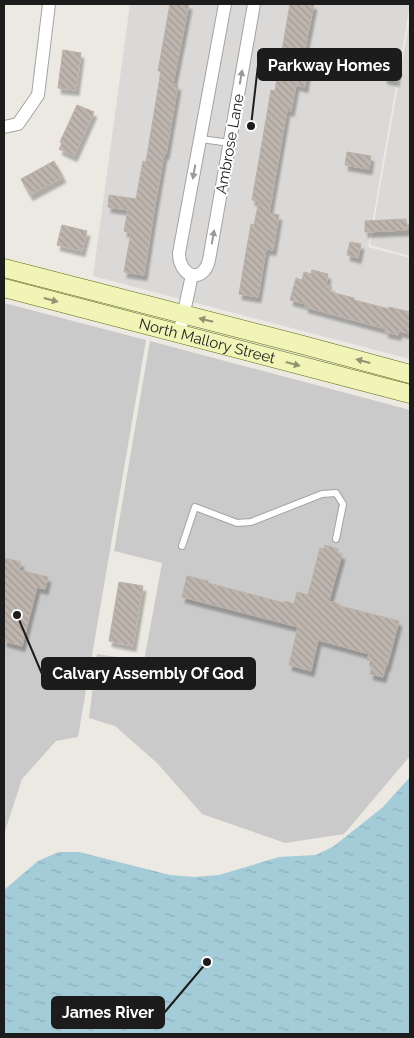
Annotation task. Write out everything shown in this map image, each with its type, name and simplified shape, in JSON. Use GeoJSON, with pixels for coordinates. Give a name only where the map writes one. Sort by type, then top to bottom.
{"type":"FeatureCollection","features":[{"type":"Feature","properties":{"kind":"main road","name":"North Mallory Street"},"geometry":{"type":"LineString","coordinates":[[4,268],[410,374]]}},
{"type":"Feature","properties":{"kind":"main road","name":"North Mallory Street"},"geometry":{"type":"LineString","coordinates":[[4,288],[410,394]]}},
{"type":"Feature","properties":{"kind":"street"},"geometry":{"type":"LineString","coordinates":[[4,126],[18,124],[38,95],[49,4]]}},
{"type":"Feature","properties":{"kind":"street","name":"Ambrose Lane"},"geometry":{"type":"LineString","coordinates":[[225,4],[179,253],[182,266],[192,276],[201,273],[207,268],[208,264],[254,4]]}},
{"type":"Feature","properties":{"kind":"street"},"geometry":{"type":"LineString","coordinates":[[179,335],[192,276]]}},
{"type":"Feature","properties":{"kind":"lane"},"geometry":{"type":"LineString","coordinates":[[200,139],[230,143]]}},
{"type":"Feature","properties":{"kind":"lane"},"geometry":{"type":"LineString","coordinates":[[182,546],[195,507],[238,522],[251,522],[322,494],[336,493],[343,504],[336,539]]}},
{"type":"Feature","properties":{"kind":"shaded area"},"geometry":{"type":"Polygon","coordinates":[[[130,4],[410,4],[368,247],[410,258],[410,359],[93,276],[130,4]]]}},
{"type":"Feature","properties":{"kind":"shaded area"},"geometry":{"type":"Polygon","coordinates":[[[410,18],[410,256],[370,245],[410,18]]]}},
{"type":"Feature","properties":{"kind":"shaded area"},"geometry":{"type":"Polygon","coordinates":[[[4,303],[146,340],[78,737],[56,741],[22,779],[4,834],[4,303]]]}},
{"type":"Feature","properties":{"kind":"shaded area"},"geometry":{"type":"Polygon","coordinates":[[[150,341],[410,410],[410,756],[344,834],[285,843],[202,814],[157,763],[115,726],[89,718],[97,654],[144,661],[162,563],[114,551],[150,341]]]}},
{"type":"Feature","properties":{"kind":"water"},"geometry":{"type":"Polygon","coordinates":[[[410,777],[410,1034],[4,1034],[4,890],[38,861],[59,852],[79,852],[170,875],[194,877],[219,875],[279,857],[316,855],[334,846],[383,807],[410,777]]]}},
{"type":"Feature","properties":{"kind":"building"},"geometry":{"type":"Polygon","coordinates":[[[170,4],[189,4],[173,84],[178,85],[166,154],[164,154],[144,275],[124,272],[131,233],[124,231],[128,210],[108,207],[109,195],[136,199],[143,161],[146,162],[161,71],[158,71],[170,4]]]}},
{"type":"Feature","properties":{"kind":"building"},"geometry":{"type":"Polygon","coordinates":[[[290,4],[314,4],[304,54],[310,55],[305,87],[296,85],[291,111],[287,110],[269,213],[279,215],[273,250],[266,249],[258,297],[239,294],[251,224],[254,225],[259,201],[252,200],[271,90],[275,91],[290,4]]]}},
{"type":"Feature","properties":{"kind":"building"},"geometry":{"type":"Polygon","coordinates":[[[63,50],[81,53],[76,90],[58,88],[63,50]]]}},
{"type":"Feature","properties":{"kind":"building"},"geometry":{"type":"Polygon","coordinates":[[[387,66],[398,68],[396,81],[384,78],[387,66]]]}},
{"type":"Feature","properties":{"kind":"building"},"geometry":{"type":"Polygon","coordinates":[[[77,105],[94,112],[74,156],[59,149],[62,143],[60,142],[77,105]]]}},
{"type":"Feature","properties":{"kind":"building"},"geometry":{"type":"Polygon","coordinates":[[[347,152],[371,156],[369,169],[345,165],[347,152]]]}},
{"type":"Feature","properties":{"kind":"building"},"geometry":{"type":"Polygon","coordinates":[[[54,161],[63,177],[30,195],[21,179],[54,161]]]}},
{"type":"Feature","properties":{"kind":"building"},"geometry":{"type":"Polygon","coordinates":[[[406,219],[407,230],[365,232],[365,221],[406,219]]]}},
{"type":"Feature","properties":{"kind":"building"},"geometry":{"type":"Polygon","coordinates":[[[62,225],[87,231],[82,251],[57,245],[62,225]]]}},
{"type":"Feature","properties":{"kind":"building"},"geometry":{"type":"Polygon","coordinates":[[[350,242],[361,244],[358,258],[347,255],[350,242]]]}},
{"type":"Feature","properties":{"kind":"building"},"geometry":{"type":"Polygon","coordinates":[[[312,270],[328,274],[326,285],[332,287],[330,292],[389,309],[389,307],[410,312],[410,334],[399,331],[398,335],[385,332],[386,329],[305,307],[306,304],[290,300],[296,278],[302,280],[304,272],[311,274],[312,270]]]}},
{"type":"Feature","properties":{"kind":"building"},"geometry":{"type":"Polygon","coordinates":[[[325,545],[338,549],[337,553],[342,554],[329,601],[340,606],[399,621],[383,677],[370,674],[373,662],[367,660],[369,654],[318,640],[311,671],[289,665],[298,627],[182,597],[187,576],[284,603],[285,601],[294,604],[297,592],[308,595],[320,548],[324,549],[325,545]]]}},
{"type":"Feature","properties":{"kind":"building"},"geometry":{"type":"Polygon","coordinates":[[[4,558],[21,562],[19,570],[48,577],[45,589],[37,587],[22,646],[4,641],[4,558]]]}},
{"type":"Feature","properties":{"kind":"building"},"geometry":{"type":"Polygon","coordinates":[[[119,582],[143,586],[133,646],[109,641],[119,582]]]}},
{"type":"Feature","properties":{"kind":"place","name":"Parkway Homes"},"geometry":{"type":"Point","coordinates":[251,126]}},
{"type":"Feature","properties":{"kind":"place","name":"Calvary Assembly Of God"},"geometry":{"type":"Point","coordinates":[17,615]}},
{"type":"Feature","properties":{"kind":"place","name":"James River"},"geometry":{"type":"Point","coordinates":[207,962]}}]}
